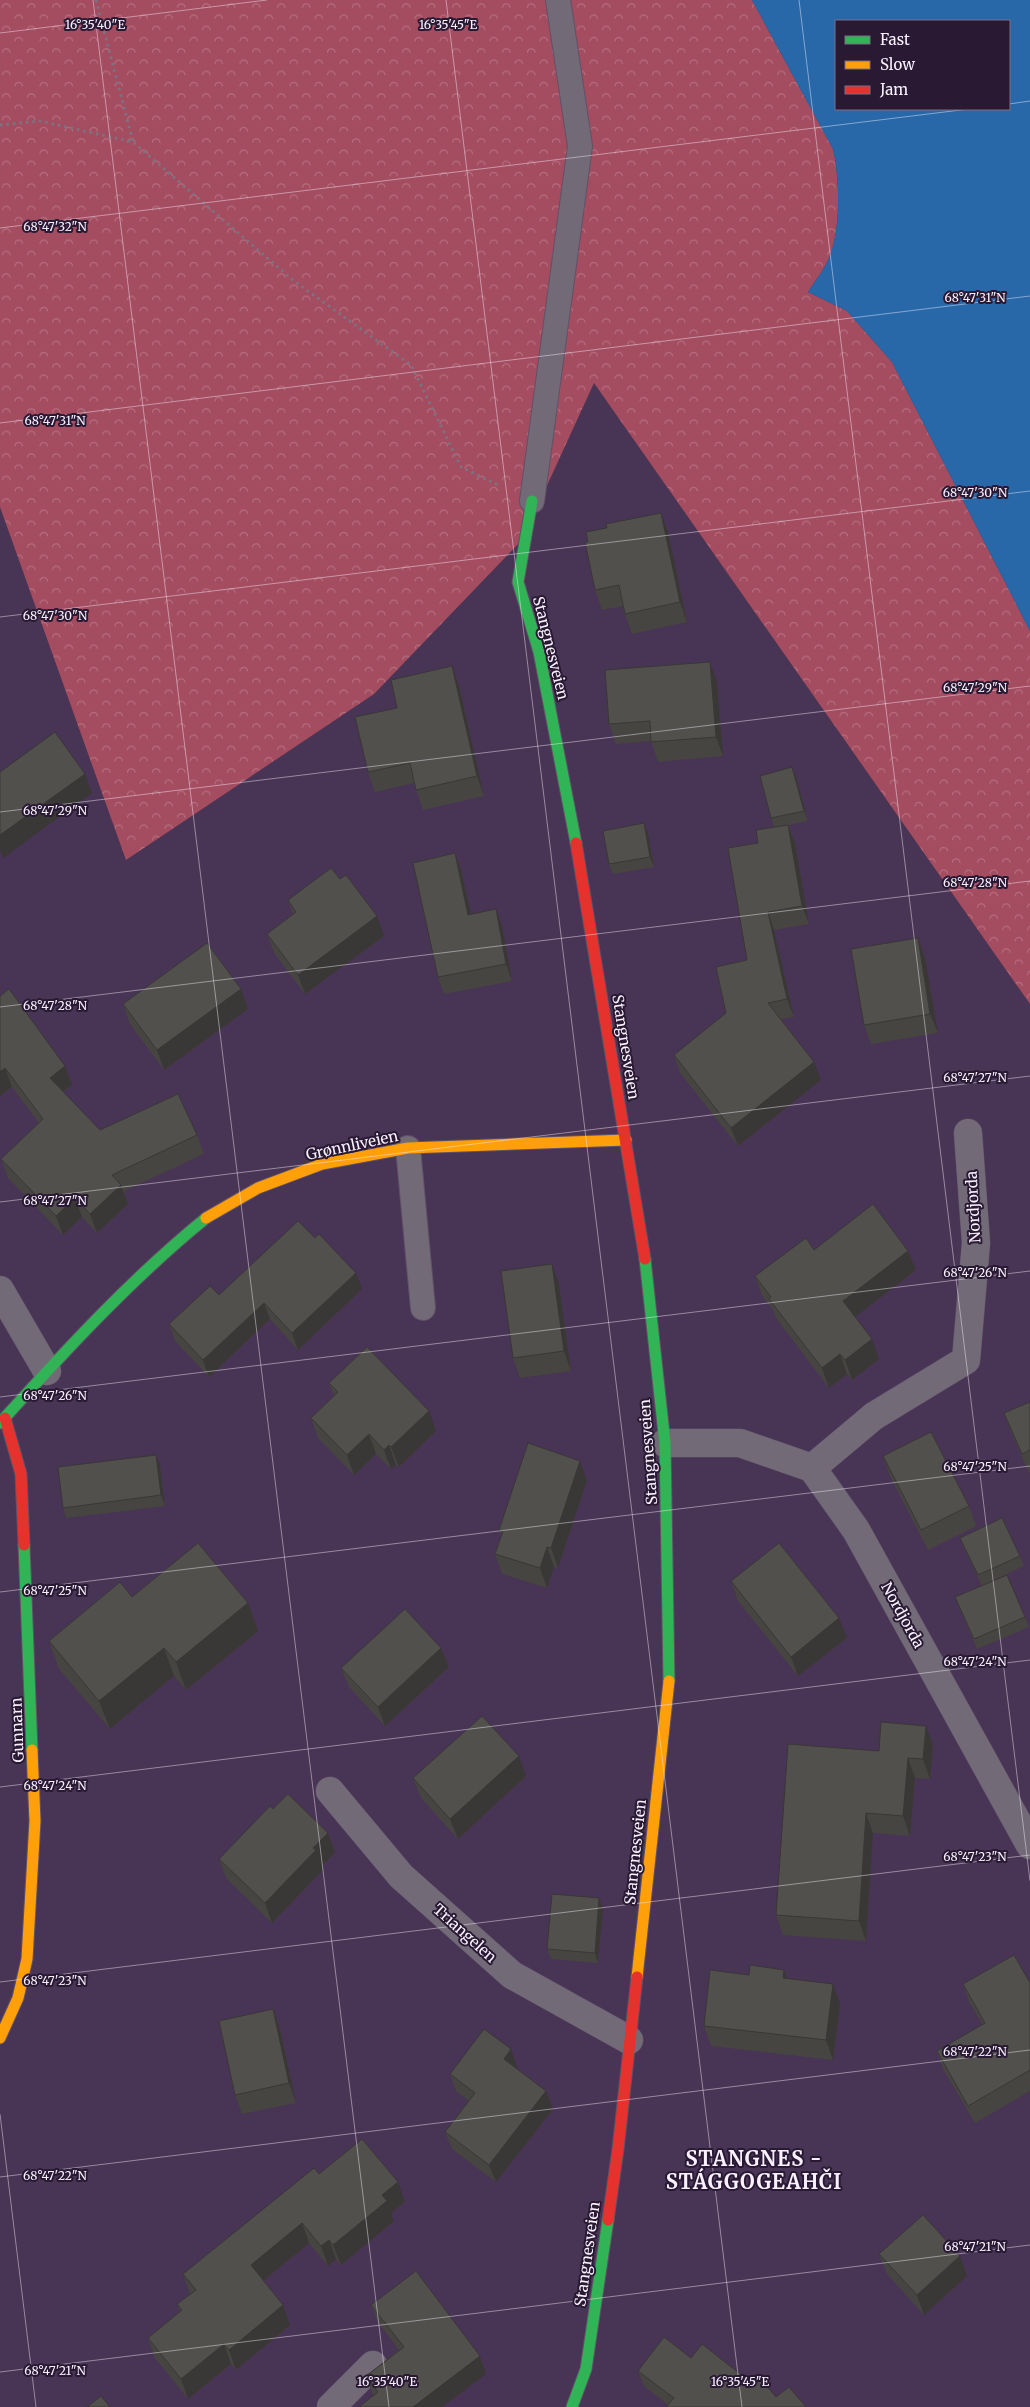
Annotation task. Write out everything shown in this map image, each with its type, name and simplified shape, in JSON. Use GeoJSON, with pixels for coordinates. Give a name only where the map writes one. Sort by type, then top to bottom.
{"type":"FeatureCollection","features":[{"type":"Feature","properties":{"kind":"street","name":"Stangnesveien"},"geometry":{"type":"LineString","coordinates":[[532,501],[518,582],[539,652],[585,888],[644,1250],[665,1443],[668,1537],[669,1682],[618,2149],[586,2369],[572,2407]]}},
{"type":"Feature","properties":{"kind":"street","name":"Nordjorda"},"geometry":{"type":"LineString","coordinates":[[968,1133],[976,1243],[966,1360],[874,1416],[812,1468],[856,1530],[1030,1846]]}},
{"type":"Feature","properties":{"kind":"street","name":"Grønnliveien"},"geometry":{"type":"LineString","coordinates":[[2,1421],[47,1371],[170,1247],[211,1214],[258,1188],[322,1164],[408,1148],[626,1140]]}},
{"type":"Feature","properties":{"kind":"street"},"geometry":{"type":"LineString","coordinates":[[0,1290],[47,1371]]}},
{"type":"Feature","properties":{"kind":"street","name":"Gunnarn"},"geometry":{"type":"LineString","coordinates":[[0,2038],[18,1998],[27,1959],[35,1821],[21,1474],[2,1421]]}},
{"type":"Feature","properties":{"kind":"street"},"geometry":{"type":"LineString","coordinates":[[665,1443],[740,1444],[812,1468]]}},
{"type":"Feature","properties":{"kind":"street","name":"Triangelen"},"geometry":{"type":"LineString","coordinates":[[330,1791],[401,1876],[512,1975],[629,2040]]}},
{"type":"Feature","properties":{"kind":"street"},"geometry":{"type":"LineString","coordinates":[[331,2407],[373,2365]]}},
{"type":"Feature","properties":{"kind":"lane"},"geometry":{"type":"LineString","coordinates":[[532,501],[580,146],[558,0]]}},
{"type":"Feature","properties":{"kind":"lane"},"geometry":{"type":"LineString","coordinates":[[408,1148],[422,1308]]}},
{"type":"Feature","properties":{"kind":"path"},"geometry":{"type":"LineString","coordinates":[[96,0],[133,142]]}},
{"type":"Feature","properties":{"kind":"path"},"geometry":{"type":"LineString","coordinates":[[0,125],[40,120],[133,142],[294,282],[411,366],[461,467],[532,501]]}},
{"type":"Feature","properties":{"kind":"green space"},"geometry":{"type":"Polygon","coordinates":[[[0,0],[752,0],[833,149],[838,189],[836,233],[827,262],[808,292],[847,311],[892,362],[1030,631],[1030,1004],[594,383],[522,540],[374,694],[126,860],[0,507],[0,0]]]}},
{"type":"Feature","properties":{"kind":"water"},"geometry":{"type":"Polygon","coordinates":[[[752,0],[1030,0],[1030,631],[892,362],[847,311],[808,292],[827,262],[836,233],[838,189],[833,149],[752,0]]]}},
{"type":"Feature","properties":{"kind":"building"},"geometry":{"type":"Polygon","coordinates":[[[661,513],[680,602],[625,614],[619,585],[595,590],[585,542],[588,542],[586,532],[607,528],[606,524],[661,513]]]}},
{"type":"Feature","properties":{"kind":"building"},"geometry":{"type":"Polygon","coordinates":[[[710,662],[716,737],[651,742],[650,721],[609,724],[605,670],[710,662]]]}},
{"type":"Feature","properties":{"kind":"building"},"geometry":{"type":"Polygon","coordinates":[[[452,666],[477,776],[416,790],[410,763],[368,772],[355,717],[397,708],[391,680],[452,666]]]}},
{"type":"Feature","properties":{"kind":"building"},"geometry":{"type":"Polygon","coordinates":[[[55,732],[85,774],[0,835],[0,772],[55,732]]]}},
{"type":"Feature","properties":{"kind":"building"},"geometry":{"type":"Polygon","coordinates":[[[792,767],[804,811],[771,818],[760,776],[792,767]]]}},
{"type":"Feature","properties":{"kind":"building"},"geometry":{"type":"Polygon","coordinates":[[[644,823],[650,857],[609,864],[603,831],[644,823]]]}},
{"type":"Feature","properties":{"kind":"building"},"geometry":{"type":"Polygon","coordinates":[[[788,825],[802,906],[768,912],[787,999],[768,1003],[814,1062],[731,1128],[674,1055],[726,1013],[716,967],[747,960],[728,848],[758,843],[756,830],[788,825]]]}},
{"type":"Feature","properties":{"kind":"building"},"geometry":{"type":"Polygon","coordinates":[[[455,853],[468,915],[496,909],[506,964],[438,977],[413,863],[455,853]]]}},
{"type":"Feature","properties":{"kind":"building"},"geometry":{"type":"Polygon","coordinates":[[[331,868],[340,879],[346,875],[377,916],[298,975],[267,934],[296,912],[288,900],[331,868]]]}},
{"type":"Feature","properties":{"kind":"building"},"geometry":{"type":"Polygon","coordinates":[[[918,938],[930,1014],[864,1025],[851,949],[918,938]]]}},
{"type":"Feature","properties":{"kind":"building"},"geometry":{"type":"Polygon","coordinates":[[[207,943],[241,989],[157,1050],[123,1004],[207,943]]]}},
{"type":"Feature","properties":{"kind":"building"},"geometry":{"type":"Polygon","coordinates":[[[9,989],[65,1066],[50,1078],[100,1130],[178,1094],[197,1135],[112,1175],[121,1185],[90,1214],[75,1198],[56,1216],[1,1159],[43,1119],[5,1068],[0,1072],[0,996],[9,989]]]}},
{"type":"Feature","properties":{"kind":"building"},"geometry":{"type":"Polygon","coordinates":[[[873,1204],[908,1251],[843,1301],[872,1339],[845,1360],[840,1354],[822,1368],[769,1299],[771,1297],[755,1276],[806,1238],[814,1250],[873,1204]]]}},
{"type":"Feature","properties":{"kind":"building"},"geometry":{"type":"Polygon","coordinates":[[[298,1221],[315,1238],[319,1234],[356,1273],[292,1333],[264,1303],[203,1360],[169,1324],[210,1286],[219,1295],[298,1221]]]}},
{"type":"Feature","properties":{"kind":"building"},"geometry":{"type":"Polygon","coordinates":[[[552,1264],[564,1351],[513,1358],[501,1271],[552,1264]]]}},
{"type":"Feature","properties":{"kind":"building"},"geometry":{"type":"Polygon","coordinates":[[[367,1347],[429,1411],[391,1447],[389,1445],[384,1450],[369,1434],[347,1455],[311,1418],[338,1392],[329,1383],[367,1347]]]}},
{"type":"Feature","properties":{"kind":"building"},"geometry":{"type":"Polygon","coordinates":[[[1030,1402],[1030,1450],[1022,1454],[1004,1413],[1030,1402]]]}},
{"type":"Feature","properties":{"kind":"building"},"geometry":{"type":"Polygon","coordinates":[[[931,1432],[969,1506],[921,1530],[883,1456],[931,1432]]]}},
{"type":"Feature","properties":{"kind":"building"},"geometry":{"type":"Polygon","coordinates":[[[528,1443],[580,1461],[551,1548],[547,1547],[540,1568],[495,1554],[503,1531],[499,1530],[528,1443]]]}},
{"type":"Feature","properties":{"kind":"building"},"geometry":{"type":"Polygon","coordinates":[[[156,1455],[161,1495],[63,1508],[58,1467],[156,1455]]]}},
{"type":"Feature","properties":{"kind":"building"},"geometry":{"type":"Polygon","coordinates":[[[1002,1518],[1020,1556],[978,1575],[960,1538],[1002,1518]]]}},
{"type":"Feature","properties":{"kind":"building"},"geometry":{"type":"Polygon","coordinates":[[[198,1543],[248,1603],[176,1662],[164,1648],[99,1701],[49,1641],[120,1582],[132,1597],[198,1543]]]}},
{"type":"Feature","properties":{"kind":"building"},"geometry":{"type":"Polygon","coordinates":[[[779,1543],[839,1618],[791,1657],[731,1581],[779,1543]]]}},
{"type":"Feature","properties":{"kind":"building"},"geometry":{"type":"Polygon","coordinates":[[[1007,1575],[1025,1617],[974,1639],[955,1597],[1007,1575]]]}},
{"type":"Feature","properties":{"kind":"building"},"geometry":{"type":"Polygon","coordinates":[[[405,1609],[441,1648],[378,1707],[341,1668],[405,1609]]]}},
{"type":"Feature","properties":{"kind":"building"},"geometry":{"type":"Polygon","coordinates":[[[482,1716],[519,1756],[450,1819],[413,1778],[482,1716]]]}},
{"type":"Feature","properties":{"kind":"building"},"geometry":{"type":"Polygon","coordinates":[[[881,1722],[926,1726],[923,1759],[908,1758],[903,1816],[866,1813],[859,1921],[776,1915],[788,1744],[879,1751],[881,1722]]]}},
{"type":"Feature","properties":{"kind":"building"},"geometry":{"type":"Polygon","coordinates":[[[288,1794],[328,1833],[313,1848],[316,1850],[265,1903],[219,1859],[270,1806],[273,1809],[288,1794]]]}},
{"type":"Feature","properties":{"kind":"building"},"geometry":{"type":"Polygon","coordinates":[[[552,1894],[599,1898],[595,1953],[547,1949],[552,1894]]]}},
{"type":"Feature","properties":{"kind":"building"},"geometry":{"type":"Polygon","coordinates":[[[1014,1955],[1030,1983],[1030,2070],[968,2106],[937,2051],[985,2023],[963,1984],[1014,1955]]]}},
{"type":"Feature","properties":{"kind":"building"},"geometry":{"type":"Polygon","coordinates":[[[750,1965],[784,1970],[783,1978],[833,1984],[826,2040],[704,2026],[710,1970],[749,1975],[750,1965]]]}},
{"type":"Feature","properties":{"kind":"building"},"geometry":{"type":"Polygon","coordinates":[[[273,2009],[289,2083],[235,2095],[219,2021],[273,2009]]]}},
{"type":"Feature","properties":{"kind":"building"},"geometry":{"type":"Polygon","coordinates":[[[484,2029],[511,2049],[504,2059],[546,2091],[489,2165],[445,2132],[475,2093],[450,2074],[484,2029]]]}},
{"type":"Feature","properties":{"kind":"building"},"geometry":{"type":"Polygon","coordinates":[[[362,2139],[398,2182],[382,2195],[387,2201],[333,2245],[329,2240],[321,2246],[302,2223],[251,2265],[283,2305],[229,2350],[224,2344],[181,2379],[148,2338],[182,2310],[177,2304],[196,2290],[183,2274],[314,2168],[319,2174],[362,2139]]]}},
{"type":"Feature","properties":{"kind":"building"},"geometry":{"type":"Polygon","coordinates":[[[923,2215],[960,2256],[917,2295],[879,2254],[923,2215]]]}},
{"type":"Feature","properties":{"kind":"building"},"geometry":{"type":"Polygon","coordinates":[[[416,2271],[480,2356],[413,2407],[359,2407],[378,2392],[366,2376],[404,2347],[371,2305],[416,2271]]]}},
{"type":"Feature","properties":{"kind":"building"},"geometry":{"type":"Polygon","coordinates":[[[664,2337],[691,2358],[702,2344],[753,2384],[760,2378],[776,2397],[789,2387],[806,2407],[666,2407],[674,2398],[638,2371],[664,2337]]]}},
{"type":"Feature","properties":{"kind":"building"},"geometry":{"type":"Polygon","coordinates":[[[101,2396],[110,2407],[87,2407],[101,2396]]]}},
{"type":"Feature","properties":{"kind":"traffic: fast"},"geometry":{"type":"LineString","coordinates":[[532,501],[518,582],[539,652],[576,843]]}},
{"type":"Feature","properties":{"kind":"traffic: fast"},"geometry":{"type":"LineString","coordinates":[[0,1423],[125,1291],[178,1241],[206,1218]]}},
{"type":"Feature","properties":{"kind":"traffic: fast"},"geometry":{"type":"LineString","coordinates":[[645,1259],[665,1443],[669,1681]]}},
{"type":"Feature","properties":{"kind":"traffic: fast"},"geometry":{"type":"LineString","coordinates":[[24,1545],[32,1750]]}},
{"type":"Feature","properties":{"kind":"traffic: fast"},"geometry":{"type":"LineString","coordinates":[[572,2407],[586,2369],[608,2220]]}},
{"type":"Feature","properties":{"kind":"traffic: slow"},"geometry":{"type":"LineString","coordinates":[[206,1218],[258,1188],[322,1164],[408,1148],[626,1140]]}},
{"type":"Feature","properties":{"kind":"traffic: slow"},"geometry":{"type":"LineString","coordinates":[[637,1977],[669,1681]]}},
{"type":"Feature","properties":{"kind":"traffic: slow"},"geometry":{"type":"LineString","coordinates":[[0,2038],[18,1998],[27,1959],[35,1821],[32,1750]]}},
{"type":"Feature","properties":{"kind":"traffic: jam"},"geometry":{"type":"LineString","coordinates":[[576,843],[645,1259]]}},
{"type":"Feature","properties":{"kind":"traffic: jam"},"geometry":{"type":"LineString","coordinates":[[5,1418],[21,1474],[24,1545]]}},
{"type":"Feature","properties":{"kind":"traffic: jam"},"geometry":{"type":"LineString","coordinates":[[608,2220],[618,2149],[637,1977]]}},
{"type":"Feature","properties":{"kind":"district","name":"STANGNES - STÁGGOGEAHČI"},"geometry":{"type":"Point","coordinates":[754,2170]}}]}
